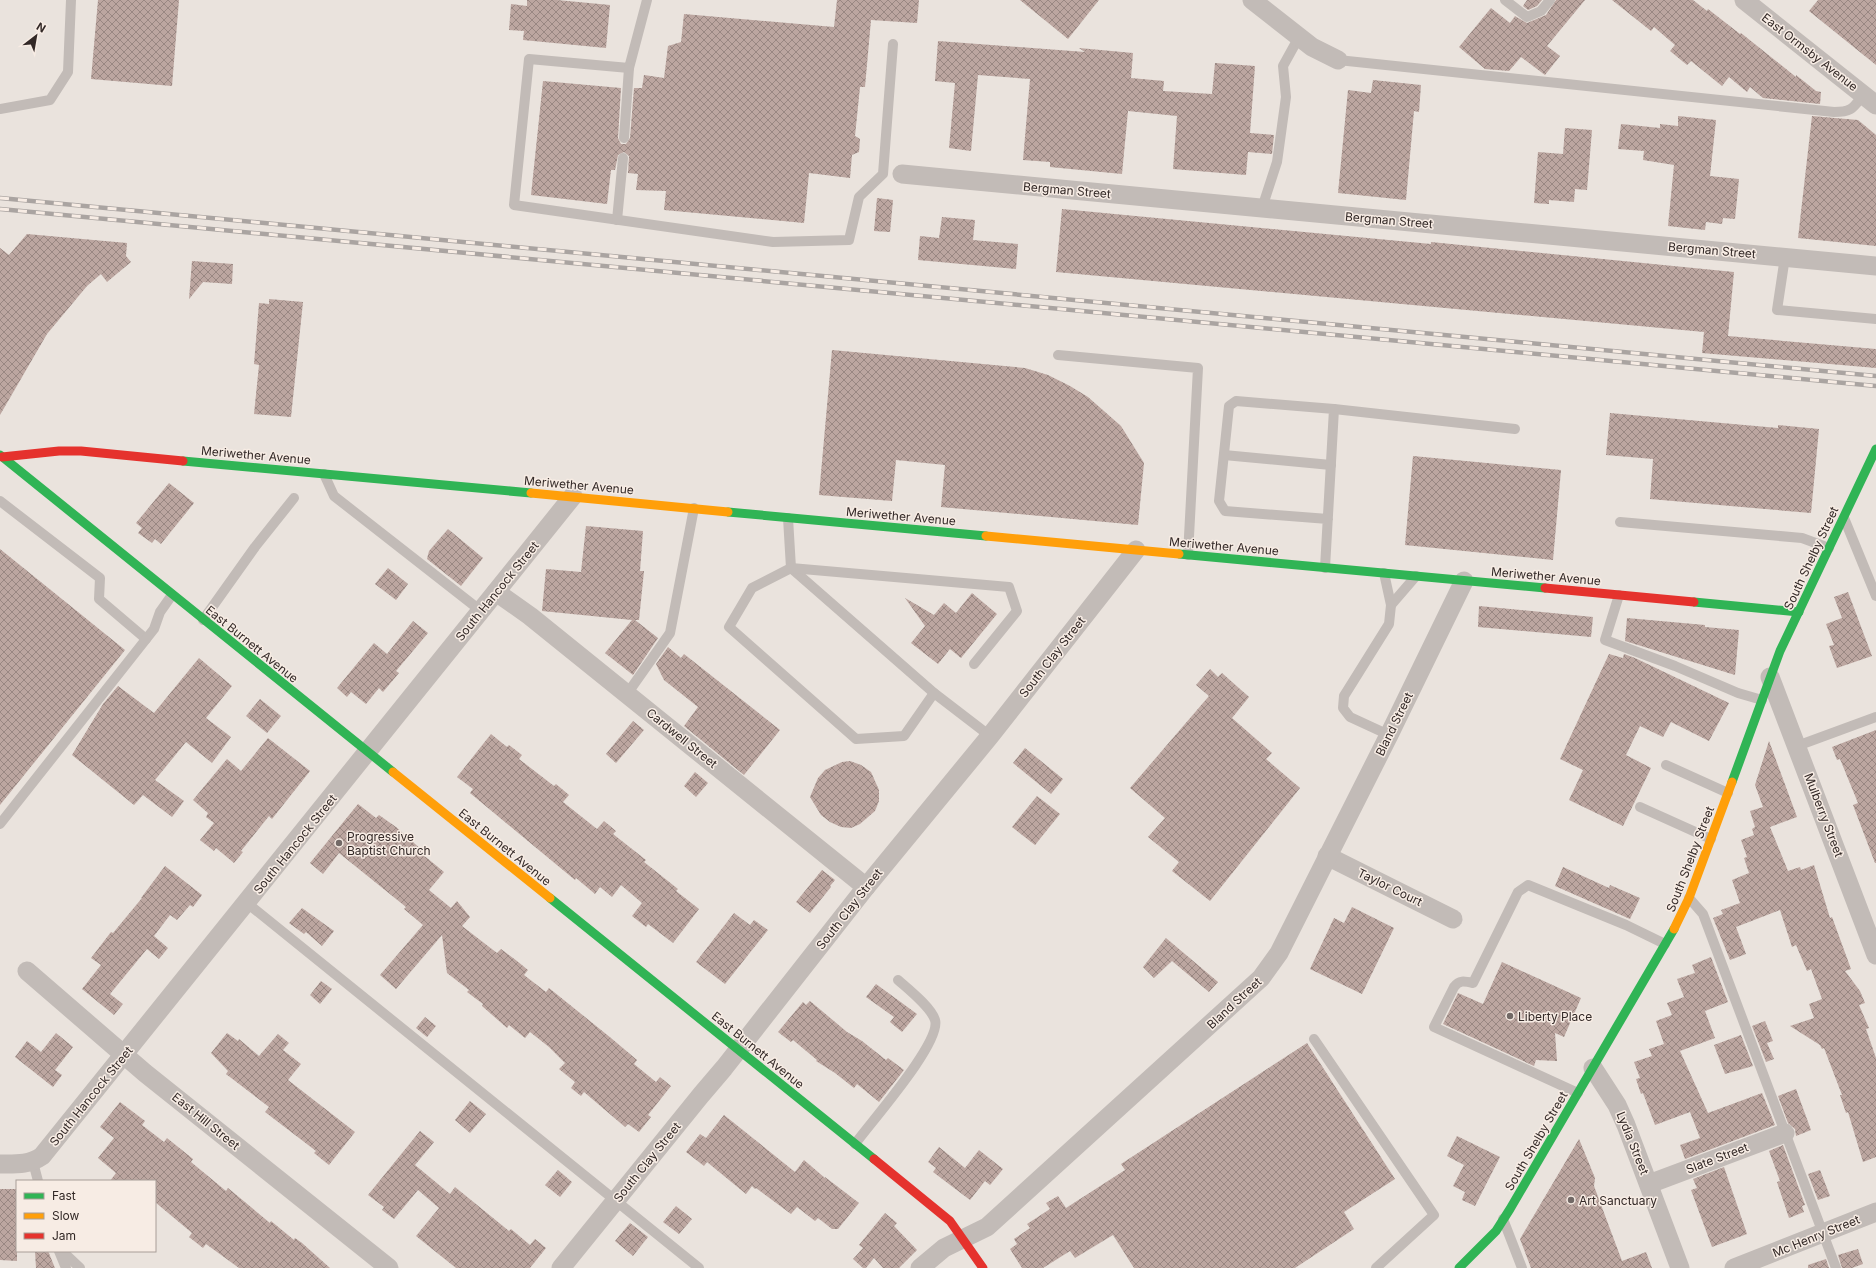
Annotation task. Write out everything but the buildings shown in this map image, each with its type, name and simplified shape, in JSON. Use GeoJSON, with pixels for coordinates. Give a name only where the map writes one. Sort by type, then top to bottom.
{"type":"FeatureCollection","features":[{"type":"Feature","properties":{"kind":"street"},"geometry":{"type":"LineString","coordinates":[[1252,0],[1312,47],[1338,60]]}},
{"type":"Feature","properties":{"kind":"street","name":"East Ormsby Avenue"},"geometry":{"type":"LineString","coordinates":[[1744,0],[1870,100]]}},
{"type":"Feature","properties":{"kind":"street","name":"Bergman Street"},"geometry":{"type":"LineString","coordinates":[[902,174],[1876,266]]}},
{"type":"Feature","properties":{"kind":"street","name":"South Shelby Street"},"geometry":{"type":"LineString","coordinates":[[1459,1268],[1496,1231],[1666,944],[1689,898],[1770,676],[1876,449]]}},
{"type":"Feature","properties":{"kind":"street","name":"Meriwether Avenue"},"geometry":{"type":"LineString","coordinates":[[1,456],[59,451],[81,451],[1799,612]]}},
{"type":"Feature","properties":{"kind":"street","name":"East Burnett Avenue"},"geometry":{"type":"LineString","coordinates":[[1,456],[950,1221],[964,1238],[983,1268]]}},
{"type":"Feature","properties":{"kind":"street","name":"South Hancock Street"},"geometry":{"type":"LineString","coordinates":[[33,1162],[42,1156],[125,1054],[573,496]]}},
{"type":"Feature","properties":{"kind":"street","name":"South Clay Street"},"geometry":{"type":"LineString","coordinates":[[561,1268],[739,1050],[772,1005],[866,887],[990,736],[1136,550]]}},
{"type":"Feature","properties":{"kind":"street","name":"Bland Street"},"geometry":{"type":"LineString","coordinates":[[920,1268],[944,1248],[987,1227],[1262,978],[1278,953],[1389,735],[1464,581]]}},
{"type":"Feature","properties":{"kind":"street","name":"Cardwell Street"},"geometry":{"type":"LineString","coordinates":[[496,592],[530,616],[866,887]]}},
{"type":"Feature","properties":{"kind":"street","name":"Mulberry Street"},"geometry":{"type":"LineString","coordinates":[[1770,676],[1876,955]]}},
{"type":"Feature","properties":{"kind":"street","name":"Taylor Court"},"geometry":{"type":"LineString","coordinates":[[1327,856],[1453,918]]}},
{"type":"Feature","properties":{"kind":"street","name":"East Hill Street"},"geometry":{"type":"LineString","coordinates":[[27,971],[125,1054],[145,1073],[389,1268]]}},
{"type":"Feature","properties":{"kind":"street","name":"Lydia Street"},"geometry":{"type":"LineString","coordinates":[[1593,1068],[1617,1105],[1649,1184],[1680,1268]]}},
{"type":"Feature","properties":{"kind":"street","name":"Slate Street"},"geometry":{"type":"LineString","coordinates":[[1649,1184],[1785,1132]]}},
{"type":"Feature","properties":{"kind":"street"},"geometry":{"type":"LineString","coordinates":[[0,1164],[20,1164],[33,1162]]}},
{"type":"Feature","properties":{"kind":"street","name":"Mc Henry Street"},"geometry":{"type":"LineString","coordinates":[[1734,1268],[1876,1212]]}},
{"type":"Feature","properties":{"kind":"lane"},"geometry":{"type":"LineString","coordinates":[[0,109],[50,100],[68,72],[71,0]]}},
{"type":"Feature","properties":{"kind":"lane"},"geometry":{"type":"LineString","coordinates":[[624,138],[629,68],[647,0]]}},
{"type":"Feature","properties":{"kind":"lane"},"geometry":{"type":"LineString","coordinates":[[1506,0],[1527,17],[1541,11],[1550,0]]}},
{"type":"Feature","properties":{"kind":"lane"},"geometry":{"type":"LineString","coordinates":[[1262,208],[1277,162],[1286,97],[1284,66],[1299,37]]}},
{"type":"Feature","properties":{"kind":"lane"},"geometry":{"type":"LineString","coordinates":[[629,68],[529,59],[514,205],[773,242],[849,240],[859,197],[883,174],[893,44]]}},
{"type":"Feature","properties":{"kind":"lane"},"geometry":{"type":"LineString","coordinates":[[1338,60],[1834,112],[1846,112],[1870,100]]}},
{"type":"Feature","properties":{"kind":"lane"},"geometry":{"type":"LineString","coordinates":[[617,220],[622,158]]}},
{"type":"Feature","properties":{"kind":"lane"},"geometry":{"type":"LineString","coordinates":[[883,174],[902,174]]}},
{"type":"Feature","properties":{"kind":"lane"},"geometry":{"type":"LineString","coordinates":[[1785,257],[1777,310],[1876,319]]}},
{"type":"Feature","properties":{"kind":"lane"},"geometry":{"type":"LineString","coordinates":[[1058,356],[1198,368],[1188,555]]}},
{"type":"Feature","properties":{"kind":"lane"},"geometry":{"type":"LineString","coordinates":[[1328,519],[1225,511],[1219,501],[1229,406],[1236,401],[1334,409],[1515,429]]}},
{"type":"Feature","properties":{"kind":"lane"},"geometry":{"type":"LineString","coordinates":[[1325,568],[1334,409]]}},
{"type":"Feature","properties":{"kind":"lane"},"geometry":{"type":"LineString","coordinates":[[1224,455],[1331,465]]}},
{"type":"Feature","properties":{"kind":"lane"},"geometry":{"type":"LineString","coordinates":[[323,473],[334,496],[481,611]]}},
{"type":"Feature","properties":{"kind":"lane"},"geometry":{"type":"LineString","coordinates":[[203,620],[255,547],[294,498]]}},
{"type":"Feature","properties":{"kind":"lane"},"geometry":{"type":"LineString","coordinates":[[0,501],[100,578],[98,600],[146,639]]}},
{"type":"Feature","properties":{"kind":"lane"},"geometry":{"type":"LineString","coordinates":[[627,694],[670,632],[694,508]]}},
{"type":"Feature","properties":{"kind":"lane"},"geometry":{"type":"LineString","coordinates":[[1844,517],[1875,589]]}},
{"type":"Feature","properties":{"kind":"lane"},"geometry":{"type":"LineString","coordinates":[[788,518],[791,568],[934,692],[990,736]]}},
{"type":"Feature","properties":{"kind":"lane"},"geometry":{"type":"LineString","coordinates":[[1620,522],[1802,538],[1829,548]]}},
{"type":"Feature","properties":{"kind":"lane"},"geometry":{"type":"LineString","coordinates":[[934,692],[904,736],[856,739],[729,627],[752,588],[791,568],[1009,587],[1017,611],[974,664]]}},
{"type":"Feature","properties":{"kind":"lane"},"geometry":{"type":"LineString","coordinates":[[1384,573],[1391,605],[1390,624],[1344,696],[1343,708],[1350,717],[1389,735]]}},
{"type":"Feature","properties":{"kind":"lane"},"geometry":{"type":"LineString","coordinates":[[1391,605],[1416,576]]}},
{"type":"Feature","properties":{"kind":"lane"},"geometry":{"type":"LineString","coordinates":[[0,824],[154,629],[160,612],[172,595]]}},
{"type":"Feature","properties":{"kind":"lane"},"geometry":{"type":"LineString","coordinates":[[1619,595],[1605,640],[1675,666],[1738,693],[1762,700]]}},
{"type":"Feature","properties":{"kind":"lane"},"geometry":{"type":"LineString","coordinates":[[1797,746],[1876,717]]}},
{"type":"Feature","properties":{"kind":"lane"},"geometry":{"type":"LineString","coordinates":[[1666,765],[1728,793]]}},
{"type":"Feature","properties":{"kind":"lane"},"geometry":{"type":"LineString","coordinates":[[1640,807],[1711,839]]}},
{"type":"Feature","properties":{"kind":"lane"},"geometry":{"type":"LineString","coordinates":[[1578,1094],[1434,1027],[1454,987],[1458,982],[1464,981],[1473,983],[1518,892],[1528,885],[1666,944]]}},
{"type":"Feature","properties":{"kind":"lane"},"geometry":{"type":"LineString","coordinates":[[1689,898],[1703,914],[1836,1268]]}},
{"type":"Feature","properties":{"kind":"lane"},"geometry":{"type":"LineString","coordinates":[[247,903],[699,1268]]}},
{"type":"Feature","properties":{"kind":"lane"},"geometry":{"type":"LineString","coordinates":[[854,1144],[925,1053],[934,1035],[936,1021],[932,1013],[898,980]]}},
{"type":"Feature","properties":{"kind":"lane"},"geometry":{"type":"LineString","coordinates":[[1314,1039],[1434,1215],[1376,1268]]}},
{"type":"Feature","properties":{"kind":"lane"},"geometry":{"type":"LineString","coordinates":[[33,1162],[38,1180]]}},
{"type":"Feature","properties":{"kind":"lane"},"geometry":{"type":"LineString","coordinates":[[1503,1219],[1522,1268]]}},
{"type":"Feature","properties":{"kind":"lane"},"geometry":{"type":"LineString","coordinates":[[61,1252],[66,1268]]}},
{"type":"Feature","properties":{"kind":"lane"},"geometry":{"type":"LineString","coordinates":[[62,1252],[80,1268]]}},
{"type":"Feature","properties":{"kind":"railway"},"geometry":{"type":"LineString","coordinates":[[0,198],[1876,376]]}},
{"type":"Feature","properties":{"kind":"railway"},"geometry":{"type":"LineString","coordinates":[[0,209],[1876,386]]}},
{"type":"Feature","properties":{"kind":"traffic: fast"},"geometry":{"type":"LineString","coordinates":[[1732,782],[1780,651],[1876,449]]}},
{"type":"Feature","properties":{"kind":"traffic: fast"},"geometry":{"type":"LineString","coordinates":[[0,455],[393,772]]}},
{"type":"Feature","properties":{"kind":"traffic: fast"},"geometry":{"type":"LineString","coordinates":[[183,461],[531,493]]}},
{"type":"Feature","properties":{"kind":"traffic: fast"},"geometry":{"type":"LineString","coordinates":[[728,512],[986,536]]}},
{"type":"Feature","properties":{"kind":"traffic: fast"},"geometry":{"type":"LineString","coordinates":[[1179,554],[1545,588]]}},
{"type":"Feature","properties":{"kind":"traffic: fast"},"geometry":{"type":"LineString","coordinates":[[1694,602],[1799,612]]}},
{"type":"Feature","properties":{"kind":"traffic: fast"},"geometry":{"type":"LineString","coordinates":[[550,898],[874,1159]]}},
{"type":"Feature","properties":{"kind":"traffic: fast"},"geometry":{"type":"LineString","coordinates":[[1459,1268],[1496,1231],[1510,1209],[1674,929]]}},
{"type":"Feature","properties":{"kind":"traffic: slow"},"geometry":{"type":"LineString","coordinates":[[531,493],[728,512]]}},
{"type":"Feature","properties":{"kind":"traffic: slow"},"geometry":{"type":"LineString","coordinates":[[986,536],[1179,554]]}},
{"type":"Feature","properties":{"kind":"traffic: slow"},"geometry":{"type":"LineString","coordinates":[[393,772],[550,898]]}},
{"type":"Feature","properties":{"kind":"traffic: slow"},"geometry":{"type":"LineString","coordinates":[[1674,929],[1689,898],[1732,782]]}},
{"type":"Feature","properties":{"kind":"traffic: jam"},"geometry":{"type":"LineString","coordinates":[[2,457],[59,451],[81,451],[183,461]]}},
{"type":"Feature","properties":{"kind":"traffic: jam"},"geometry":{"type":"LineString","coordinates":[[1545,588],[1694,602]]}},
{"type":"Feature","properties":{"kind":"traffic: jam"},"geometry":{"type":"LineString","coordinates":[[874,1159],[950,1221],[983,1268]]}},
{"type":"Feature","properties":{"kind":"place","name":"Progressive Baptist Church"},"geometry":{"type":"Point","coordinates":[339,843]}},
{"type":"Feature","properties":{"kind":"place","name":"Liberty Place"},"geometry":{"type":"Point","coordinates":[1510,1016]}},
{"type":"Feature","properties":{"kind":"place","name":"Art Sanctuary"},"geometry":{"type":"Point","coordinates":[1571,1200]}}]}
